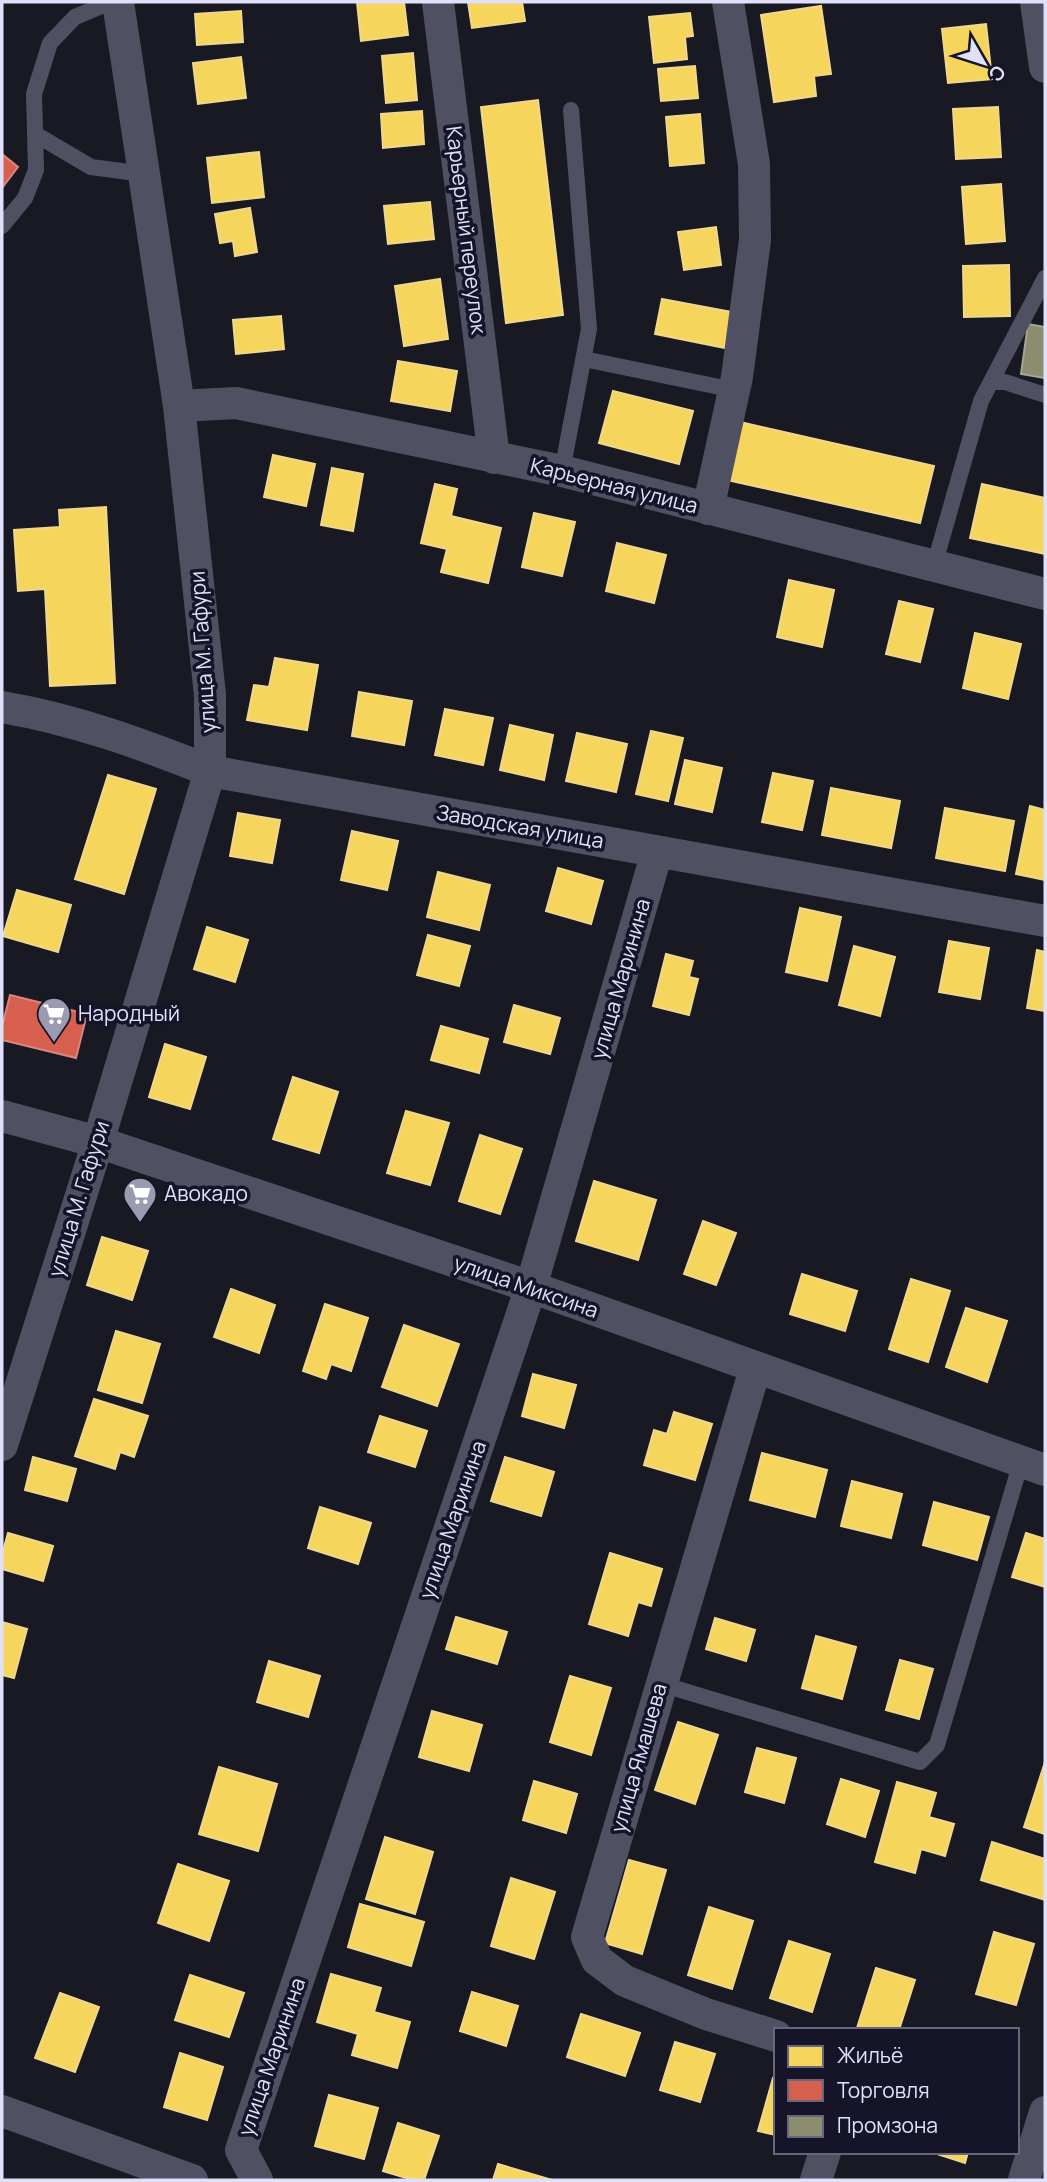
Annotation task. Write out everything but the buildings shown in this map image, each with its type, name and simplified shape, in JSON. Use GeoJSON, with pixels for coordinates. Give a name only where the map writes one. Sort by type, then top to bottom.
{"type":"FeatureCollection","features":[{"type":"Feature","properties":{"kind":"street","name":"улица М. Гафури"},"geometry":{"type":"LineString","coordinates":[[2,1445],[209,771],[210,695],[179,407],[118,2]]}},
{"type":"Feature","properties":{"kind":"street","name":"Карьерный переулок"},"geometry":{"type":"LineString","coordinates":[[438,2],[494,458]]}},
{"type":"Feature","properties":{"kind":"street"},"geometry":{"type":"LineString","coordinates":[[708,509],[734,390],[755,240],[754,164],[728,2]]}},
{"type":"Feature","properties":{"kind":"street"},"geometry":{"type":"LineString","coordinates":[[1036,2],[1045,67]]}},
{"type":"Feature","properties":{"kind":"street","name":"Карьерная улица"},"geometry":{"type":"LineString","coordinates":[[179,407],[236,403],[562,471],[1045,594]]}},
{"type":"Feature","properties":{"kind":"street","name":"Заводская улица"},"geometry":{"type":"LineString","coordinates":[[2,707],[35,712],[125,738],[209,771],[1045,920]]}},
{"type":"Feature","properties":{"kind":"street","name":"улица Маринина"},"geometry":{"type":"LineString","coordinates":[[257,2180],[241,2150],[531,1287],[657,852]]}},
{"type":"Feature","properties":{"kind":"street","name":"улица Миксина"},"geometry":{"type":"LineString","coordinates":[[2,1116],[97,1142],[531,1287],[1033,1466]]}},
{"type":"Feature","properties":{"kind":"street","name":"улица Ямашева"},"geometry":{"type":"LineString","coordinates":[[755,1369],[587,1937],[597,1960],[625,1981],[706,2014],[774,2035]]}},
{"type":"Feature","properties":{"kind":"street"},"geometry":{"type":"LineString","coordinates":[[2,2111],[192,2180]]}},
{"type":"Feature","properties":{"kind":"street"},"geometry":{"type":"LineString","coordinates":[[1024,2180],[1045,2112]]}},
{"type":"Feature","properties":{"kind":"street"},"geometry":{"type":"LineString","coordinates":[[816,2180],[824,2154]]}},
{"type":"Feature","properties":{"kind":"lane"},"geometry":{"type":"LineString","coordinates":[[2,226],[24,198],[36,170],[34,94],[50,43],[75,17],[111,2]]}},
{"type":"Feature","properties":{"kind":"lane"},"geometry":{"type":"LineString","coordinates":[[562,471],[589,329],[571,110]]}},
{"type":"Feature","properties":{"kind":"lane"},"geometry":{"type":"LineString","coordinates":[[35,134],[91,167],[144,174]]}},
{"type":"Feature","properties":{"kind":"lane"},"geometry":{"type":"LineString","coordinates":[[934,566],[981,401],[1038,308],[1045,278]]}},
{"type":"Feature","properties":{"kind":"lane"},"geometry":{"type":"LineString","coordinates":[[584,359],[734,390]]}},
{"type":"Feature","properties":{"kind":"lane"},"geometry":{"type":"LineString","coordinates":[[991,382],[1005,382],[1045,395]]}},
{"type":"Feature","properties":{"kind":"lane"},"geometry":{"type":"LineString","coordinates":[[661,1684],[920,1762],[937,1745],[1033,1466]]}},
{"type":"Feature","properties":{"kind":"place","name":"Народный"},"geometry":{"type":"Point","coordinates":[54,1044]}},
{"type":"Feature","properties":{"kind":"place","name":"Авокадо"},"geometry":{"type":"Point","coordinates":[140,1224]}}]}
